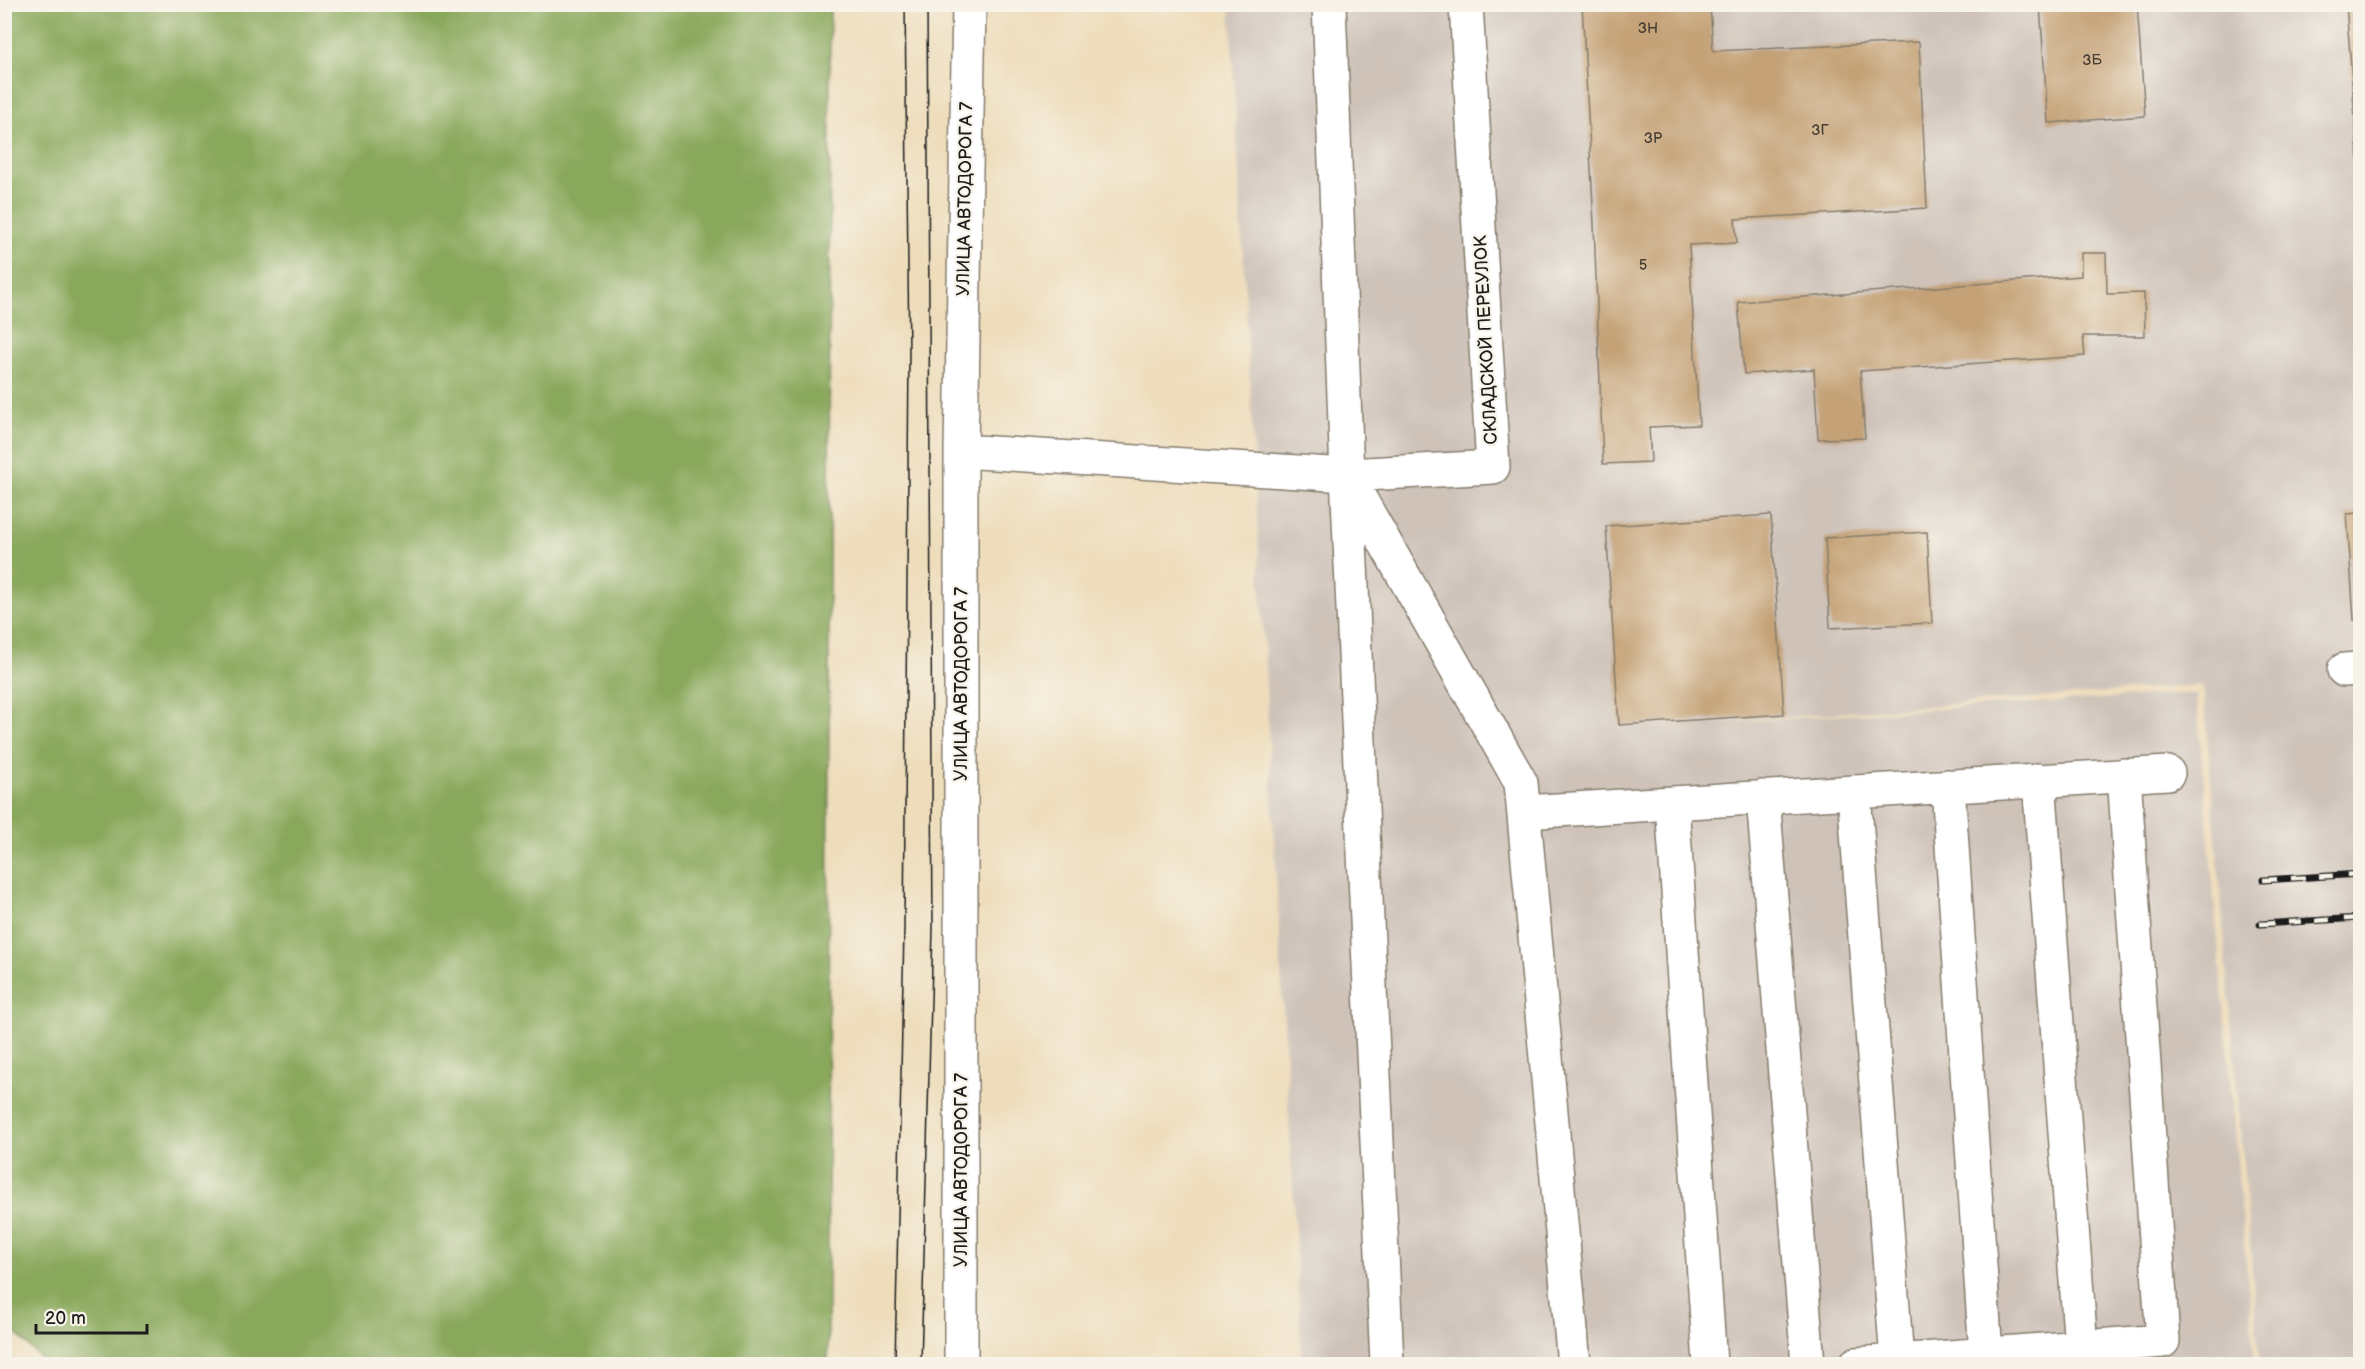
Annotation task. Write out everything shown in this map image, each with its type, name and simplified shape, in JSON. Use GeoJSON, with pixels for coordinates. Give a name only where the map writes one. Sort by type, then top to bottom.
{"type":"FeatureCollection","features":[{"type":"Feature","properties":{"kind":"street","name":"УЛИЦА АВТОДОРОГА 7"},"geometry":{"type":"LineString","coordinates":[[961,1365],[961,451],[969,4]]}},
{"type":"Feature","properties":{"kind":"street"},"geometry":{"type":"LineString","coordinates":[[1329,4],[1347,475],[1387,1365]]}},
{"type":"Feature","properties":{"kind":"street","name":"СКЛАДСКОЙ ПЕРЕУЛОК"},"geometry":{"type":"LineString","coordinates":[[961,451],[1347,475],[1493,467],[1466,4]]}},
{"type":"Feature","properties":{"kind":"street"},"geometry":{"type":"LineString","coordinates":[[1347,475],[1521,783],[1574,1365]]}},
{"type":"Feature","properties":{"kind":"street"},"geometry":{"type":"LineString","coordinates":[[1524,812],[2168,772]]}},
{"type":"Feature","properties":{"kind":"street"},"geometry":{"type":"LineString","coordinates":[[1856,1365],[2163,1341],[2124,775]]}},
{"type":"Feature","properties":{"kind":"street"},"geometry":{"type":"LineString","coordinates":[[2039,780],[2081,1348]]}},
{"type":"Feature","properties":{"kind":"street"},"geometry":{"type":"LineString","coordinates":[[1948,786],[1986,1355]]}},
{"type":"Feature","properties":{"kind":"street"},"geometry":{"type":"LineString","coordinates":[[1854,792],[1897,1361]]}},
{"type":"Feature","properties":{"kind":"street"},"geometry":{"type":"LineString","coordinates":[[1763,797],[1808,1365]]}},
{"type":"Feature","properties":{"kind":"street"},"geometry":{"type":"LineString","coordinates":[[1672,802],[1710,1365]]}},
{"type":"Feature","properties":{"kind":"shaded area"},"geometry":{"type":"Polygon","coordinates":[[[1230,5],[2360,5],[2360,1364],[2260,1364],[2203,685],[1639,728],[2196,693],[2255,1364],[1302,1364],[1230,5]]]}},
{"type":"Feature","properties":{"kind":"green space"},"geometry":{"type":"Polygon","coordinates":[[[5,4],[830,5],[828,1364],[46,1364],[5,1322],[5,4]]]}},
{"type":"Feature","properties":{"kind":"building"},"geometry":{"type":"Polygon","coordinates":[[[1582,4],[1710,4],[1713,51],[1919,42],[1927,208],[1735,219],[1737,243],[1689,245],[1699,425],[1649,427],[1651,462],[1603,464],[1594,224],[1582,4]]]}},
{"type":"Feature","properties":{"kind":"building"},"geometry":{"type":"Polygon","coordinates":[[[2040,4],[2137,4],[2145,116],[2048,123],[2040,4]]]}},
{"type":"Feature","properties":{"kind":"building"},"geometry":{"type":"Polygon","coordinates":[[[2346,4],[2360,4],[2360,170],[2359,170],[2346,4]]]}},
{"type":"Feature","properties":{"kind":"building"},"geometry":{"type":"Polygon","coordinates":[[[2081,253],[2106,253],[2107,294],[2144,293],[2145,336],[2083,336],[2085,356],[1860,371],[1865,438],[1818,439],[1814,369],[1744,374],[1738,302],[2081,276],[2081,253]]]}},
{"type":"Feature","properties":{"kind":"building"},"geometry":{"type":"Polygon","coordinates":[[[2360,513],[2360,620],[2354,620],[2347,514],[2360,513]]]}},
{"type":"Feature","properties":{"kind":"building"},"geometry":{"type":"Polygon","coordinates":[[[1771,515],[1784,714],[1619,725],[1606,526],[1771,515]]]}},
{"type":"Feature","properties":{"kind":"building"},"geometry":{"type":"Polygon","coordinates":[[[1927,532],[1932,623],[1830,628],[1825,538],[1927,532]]]}},
{"type":"Feature","properties":{"kind":"tram line"},"geometry":{"type":"LineString","coordinates":[[895,1364],[904,929],[909,354],[905,4]]}},
{"type":"Feature","properties":{"kind":"tram line"},"geometry":{"type":"LineString","coordinates":[[921,1364],[933,929],[927,4]]}},
{"type":"Feature","properties":{"kind":"railway"},"geometry":{"type":"LineString","coordinates":[[2263,880],[2360,874]]}},
{"type":"Feature","properties":{"kind":"railway"},"geometry":{"type":"LineString","coordinates":[[2260,924],[2360,918]]}}]}
